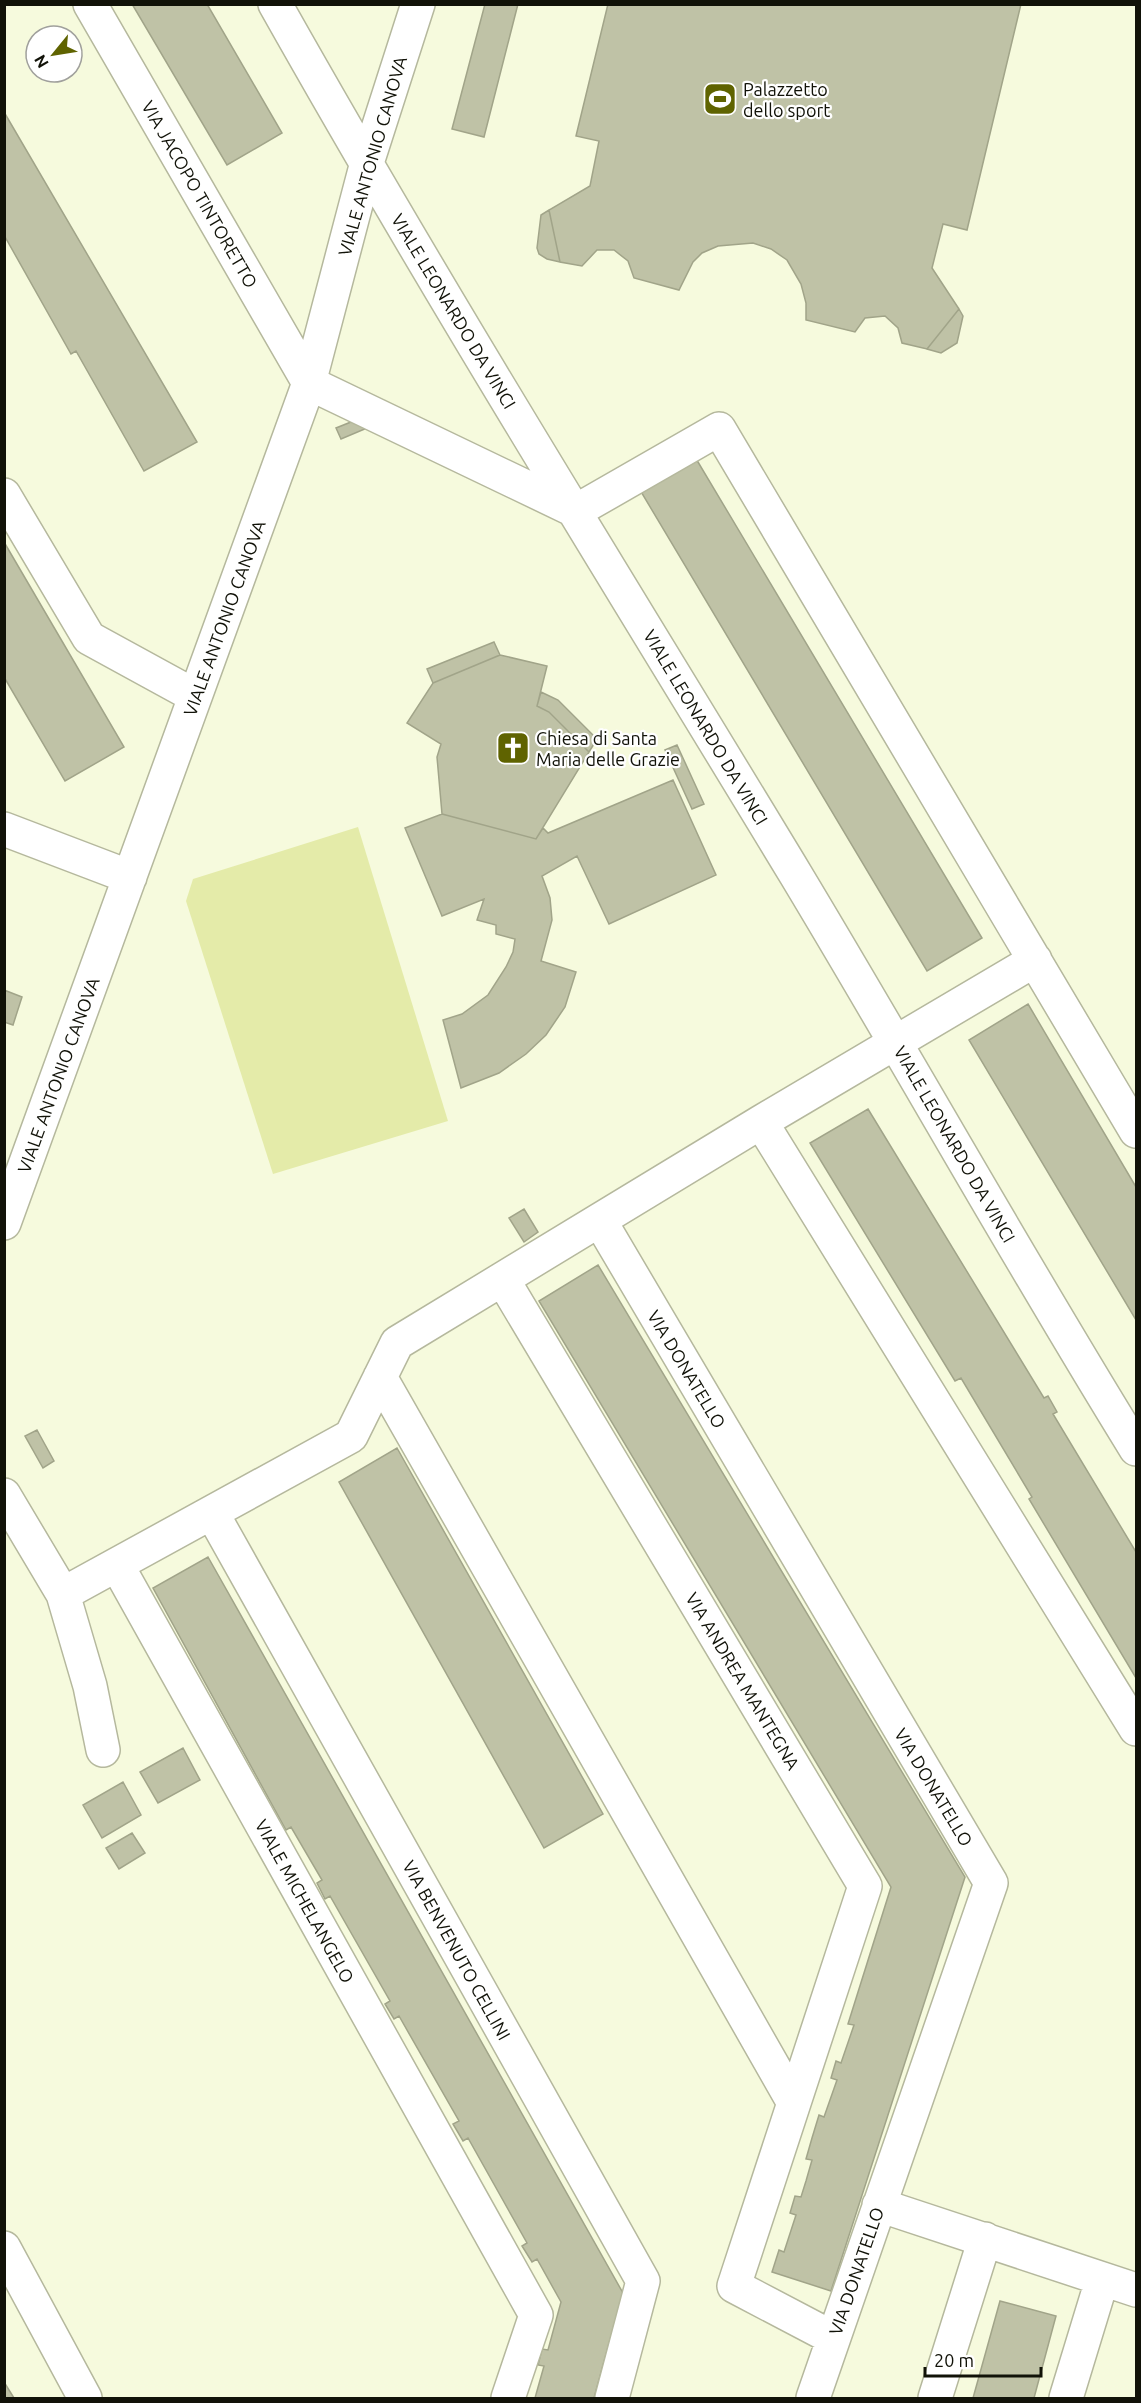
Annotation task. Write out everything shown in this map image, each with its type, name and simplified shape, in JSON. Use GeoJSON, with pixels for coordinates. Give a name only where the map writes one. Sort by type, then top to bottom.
{"type":"FeatureCollection","features":[{"type":"Feature","properties":{"kind":"street","name":"VIA JACOPO TINTORETTO"},"geometry":{"type":"LineString","coordinates":[[90,4],[309,383]]}},
{"type":"Feature","properties":{"kind":"street","name":"VIALE LEONARDO DA VINCI"},"geometry":{"type":"LineString","coordinates":[[275,4],[366,166],[897,1043],[1060,1326],[1137,1449]]}},
{"type":"Feature","properties":{"kind":"street","name":"VIALE ANTONIO CANOVA"},"geometry":{"type":"LineString","coordinates":[[4,1223],[16,1153],[130,877],[309,383],[366,166],[418,4]]}},
{"type":"Feature","properties":{"kind":"street"},"geometry":{"type":"LineString","coordinates":[[309,383],[576,511],[719,429],[1137,1131]]}},
{"type":"Feature","properties":{"kind":"street"},"geometry":{"type":"LineString","coordinates":[[4,495],[89,638],[195,696]]}},
{"type":"Feature","properties":{"kind":"street"},"geometry":{"type":"LineString","coordinates":[[4,829],[130,877]]}},
{"type":"Feature","properties":{"kind":"street"},"geometry":{"type":"LineString","coordinates":[[63,1594],[351,1436],[397,1343],[761,1122],[1035,960]]}},
{"type":"Feature","properties":{"kind":"street"},"geometry":{"type":"LineString","coordinates":[[761,1122],[1137,1729]]}},
{"type":"Feature","properties":{"kind":"street","name":"VIA DONATELLO"},"geometry":{"type":"LineString","coordinates":[[600,1221],[991,1883],[813,2398]]}},
{"type":"Feature","properties":{"kind":"street","name":"VIA ANDREA MANTEGNA"},"geometry":{"type":"LineString","coordinates":[[503,1280],[866,1886],[734,2286],[833,2338]]}},
{"type":"Feature","properties":{"kind":"street"},"geometry":{"type":"LineString","coordinates":[[380,1377],[794,2103]]}},
{"type":"Feature","properties":{"kind":"street"},"geometry":{"type":"LineString","coordinates":[[4,1495],[63,1594],[90,1686],[103,1750]]}},
{"type":"Feature","properties":{"kind":"street","name":"VIA BENVENUTO CELLINI"},"geometry":{"type":"LineString","coordinates":[[212,1513],[643,2281],[612,2398]]}},
{"type":"Feature","properties":{"kind":"street","name":"VIALE MICHELANGELO"},"geometry":{"type":"LineString","coordinates":[[117,1565],[536,2315],[508,2398]]}},
{"type":"Feature","properties":{"kind":"street"},"geometry":{"type":"LineString","coordinates":[[879,2205],[985,2238],[1102,2280],[1137,2290]]}},
{"type":"Feature","properties":{"kind":"street"},"geometry":{"type":"LineString","coordinates":[[935,2398],[985,2238]]}},
{"type":"Feature","properties":{"kind":"street"},"geometry":{"type":"LineString","coordinates":[[4,2248],[85,2398]]}},
{"type":"Feature","properties":{"kind":"street"},"geometry":{"type":"LineString","coordinates":[[1066,2398],[1102,2280]]}},
{"type":"Feature","properties":{"kind":"green space"},"geometry":{"type":"Polygon","coordinates":[[[358,827],[448,1121],[273,1174],[186,901],[193,879],[358,827]]]}},
{"type":"Feature","properties":{"kind":"building"},"geometry":{"type":"Polygon","coordinates":[[[132,4],[207,4],[282,133],[227,165],[132,4]]]}},
{"type":"Feature","properties":{"kind":"building"},"geometry":{"type":"Polygon","coordinates":[[[485,4],[518,4],[484,137],[452,129],[485,4]]]}},
{"type":"Feature","properties":{"kind":"building"},"geometry":{"type":"Polygon","coordinates":[[[608,4],[1021,4],[967,230],[943,224],[932,268],[959,309],[927,349],[902,343],[898,328],[885,316],[865,318],[855,332],[806,320],[806,303],[801,284],[787,260],[771,249],[753,243],[718,246],[702,253],[693,262],[679,290],[634,278],[628,261],[614,250],[597,250],[582,266],[560,262],[549,210],[590,186],[599,141],[576,136],[608,4]]]}},
{"type":"Feature","properties":{"kind":"building"},"geometry":{"type":"Polygon","coordinates":[[[4,112],[197,442],[144,471],[76,351],[71,354],[4,235],[4,112]]]}},
{"type":"Feature","properties":{"kind":"building"},"geometry":{"type":"Polygon","coordinates":[[[549,210],[560,262],[547,259],[539,254],[537,248],[541,215],[549,210]]]}},
{"type":"Feature","properties":{"kind":"building"},"geometry":{"type":"Polygon","coordinates":[[[959,309],[963,316],[957,343],[941,353],[927,349],[959,309]]]}},
{"type":"Feature","properties":{"kind":"building"},"geometry":{"type":"Polygon","coordinates":[[[371,414],[379,423],[341,439],[336,428],[371,414]]]}},
{"type":"Feature","properties":{"kind":"building"},"geometry":{"type":"Polygon","coordinates":[[[695,457],[982,938],[927,971],[640,490],[695,457]]]}},
{"type":"Feature","properties":{"kind":"building"},"geometry":{"type":"Polygon","coordinates":[[[4,542],[124,747],[65,781],[4,677],[4,542]]]}},
{"type":"Feature","properties":{"kind":"building"},"geometry":{"type":"Polygon","coordinates":[[[494,642],[500,655],[433,683],[427,669],[494,642]]]}},
{"type":"Feature","properties":{"kind":"building","name":"Chiesa di Santa Maria delle Grazie"},"geometry":{"type":"Polygon","coordinates":[[[500,655],[547,666],[537,706],[549,712],[589,752],[536,839],[442,814],[437,757],[441,744],[407,723],[433,683],[500,655]]]}},
{"type":"Feature","properties":{"kind":"building"},"geometry":{"type":"Polygon","coordinates":[[[541,692],[558,700],[597,739],[589,752],[549,712],[537,706],[541,692]]]}},
{"type":"Feature","properties":{"kind":"building"},"geometry":{"type":"Polygon","coordinates":[[[677,745],[704,804],[692,809],[665,750],[677,745]]]}},
{"type":"Feature","properties":{"kind":"building"},"geometry":{"type":"Polygon","coordinates":[[[673,780],[716,875],[609,924],[577,856],[542,876],[550,898],[552,920],[541,961],[576,972],[565,1007],[546,1035],[526,1054],[499,1073],[461,1088],[443,1020],[462,1014],[488,995],[506,967],[513,952],[515,939],[496,934],[496,925],[477,920],[484,899],[442,916],[405,828],[442,814],[536,839],[543,828],[548,833],[673,780]]]}},
{"type":"Feature","properties":{"kind":"building"},"geometry":{"type":"Polygon","coordinates":[[[4,990],[22,997],[13,1025],[4,1022],[4,990]]]}},
{"type":"Feature","properties":{"kind":"building"},"geometry":{"type":"Polygon","coordinates":[[[1028,1004],[1136,1187],[1136,1320],[969,1040],[1028,1004]]]}},
{"type":"Feature","properties":{"kind":"building"},"geometry":{"type":"Polygon","coordinates":[[[868,1109],[1044,1398],[1048,1396],[1057,1412],[1053,1414],[1136,1552],[1136,1678],[1029,1499],[1032,1497],[961,1378],[955,1381],[810,1143],[868,1109]]]}},
{"type":"Feature","properties":{"kind":"building"},"geometry":{"type":"Polygon","coordinates":[[[524,1209],[538,1232],[524,1242],[509,1218],[524,1209]]]}},
{"type":"Feature","properties":{"kind":"building"},"geometry":{"type":"Polygon","coordinates":[[[598,1265],[965,1877],[831,2291],[772,2272],[779,2250],[784,2252],[796,2215],[790,2213],[795,2196],[801,2197],[806,2181],[812,2160],[806,2159],[812,2138],[819,2115],[824,2117],[837,2080],[831,2078],[836,2061],[841,2063],[854,2025],[848,2024],[891,1887],[539,1301],[598,1265]]]}},
{"type":"Feature","properties":{"kind":"building"},"geometry":{"type":"Polygon","coordinates":[[[37,1430],[54,1461],[43,1468],[25,1436],[37,1430]]]}},
{"type":"Feature","properties":{"kind":"building"},"geometry":{"type":"Polygon","coordinates":[[[397,1448],[603,1814],[544,1848],[339,1482],[397,1448]]]}},
{"type":"Feature","properties":{"kind":"building"},"geometry":{"type":"Polygon","coordinates":[[[208,1557],[623,2293],[594,2398],[535,2398],[544,2366],[538,2365],[542,2349],[548,2350],[561,2302],[537,2259],[532,2262],[522,2246],[527,2243],[468,2138],[463,2141],[453,2124],[459,2121],[399,2016],[394,2019],[385,2004],[390,2001],[330,1896],[325,1899],[317,1883],[322,1880],[291,1827],[286,1830],[153,1588],[208,1557]]]}},
{"type":"Feature","properties":{"kind":"building"},"geometry":{"type":"Polygon","coordinates":[[[183,1748],[200,1780],[158,1803],[140,1772],[183,1748]]]}},
{"type":"Feature","properties":{"kind":"building"},"geometry":{"type":"Polygon","coordinates":[[[123,1782],[141,1815],[102,1838],[83,1805],[123,1782]]]}},
{"type":"Feature","properties":{"kind":"building"},"geometry":{"type":"Polygon","coordinates":[[[132,1833],[145,1853],[119,1869],[106,1848],[132,1833]]]}},
{"type":"Feature","properties":{"kind":"building"},"geometry":{"type":"Polygon","coordinates":[[[1000,2301],[1056,2316],[1034,2398],[973,2398],[1000,2301]]]}},
{"type":"Feature","properties":{"kind":"building"},"geometry":{"type":"Polygon","coordinates":[[[4,2382],[14,2398],[4,2398],[4,2382]]]}},
{"type":"Feature","properties":{"kind":"place","name":"Palazzetto dello sport"},"geometry":{"type":"Point","coordinates":[720,99]}},
{"type":"Feature","properties":{"kind":"place","name":"Chiesa di Santa Maria delle Grazie"},"geometry":{"type":"Point","coordinates":[513,748]}}]}
